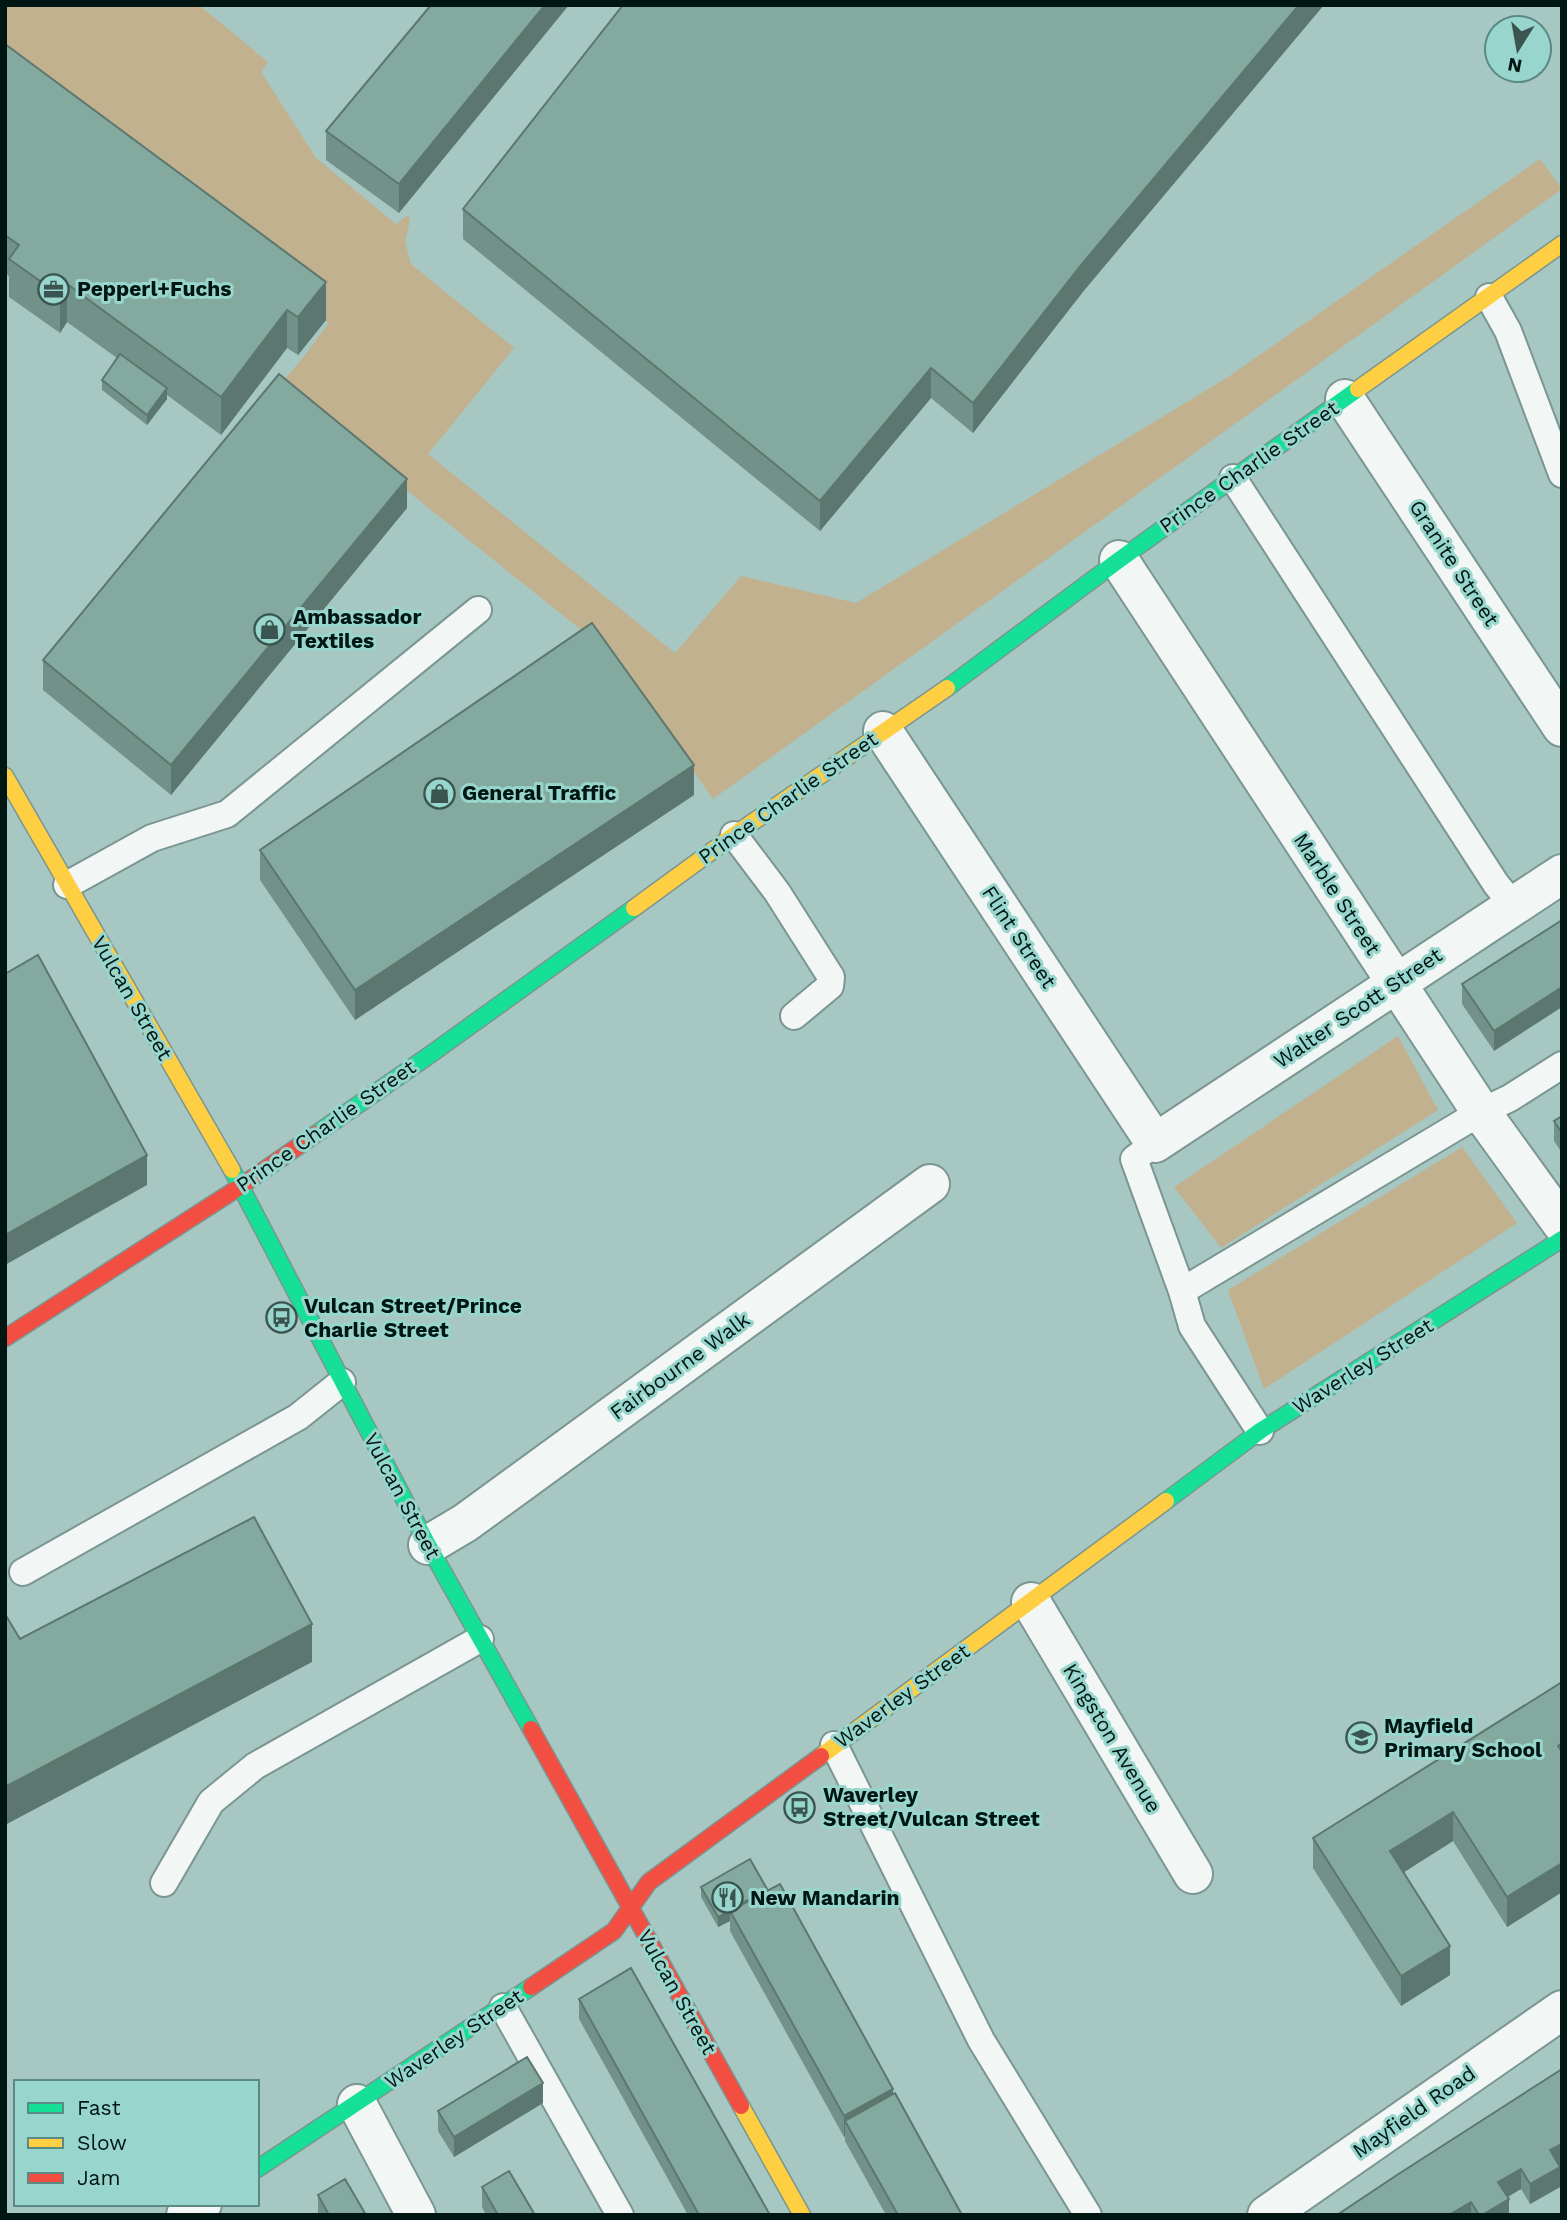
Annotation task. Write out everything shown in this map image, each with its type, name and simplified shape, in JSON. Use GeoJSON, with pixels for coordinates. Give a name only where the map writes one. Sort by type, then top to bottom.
{"type":"FeatureCollection","features":[{"type":"Feature","properties":{"kind":"street","name":"Prince Charlie Street"},"geometry":{"type":"LineString","coordinates":[[5,1338],[241,1186],[431,1054],[734,835],[969,673],[1119,560],[1562,244]]}},
{"type":"Feature","properties":{"kind":"street","name":"Granite Street"},"geometry":{"type":"LineString","coordinates":[[1345,399],[1556,707]]}},
{"type":"Feature","properties":{"kind":"street","name":"Marble Street"},"geometry":{"type":"LineString","coordinates":[[1119,560],[1481,1112],[1562,1224]]}},
{"type":"Feature","properties":{"kind":"street","name":"Flint Street"},"geometry":{"type":"LineString","coordinates":[[883,732],[1155,1143]]}},
{"type":"Feature","properties":{"kind":"street","name":"Vulcan Street"},"geometry":{"type":"LineString","coordinates":[[5,776],[241,1186],[428,1545],[802,2215]]}},
{"type":"Feature","properties":{"kind":"street","name":"Walter Scott Street"},"geometry":{"type":"LineString","coordinates":[[1155,1143],[1562,874]]}},
{"type":"Feature","properties":{"kind":"street","name":"Fairbourne Walk"},"geometry":{"type":"LineString","coordinates":[[428,1545],[465,1523],[930,1184]]}},
{"type":"Feature","properties":{"kind":"street","name":"Waverley Street"},"geometry":{"type":"LineString","coordinates":[[259,2168],[614,1931],[649,1882],[1260,1431],[1562,1239]]}},
{"type":"Feature","properties":{"kind":"street","name":"Kingston Avenue"},"geometry":{"type":"LineString","coordinates":[[1031,1602],[1193,1874]]}},
{"type":"Feature","properties":{"kind":"street","name":"Mayfield Road"},"geometry":{"type":"LineString","coordinates":[[1267,2215],[1562,2010]]}},
{"type":"Feature","properties":{"kind":"street"},"geometry":{"type":"LineString","coordinates":[[357,2104],[416,2215]]}},
{"type":"Feature","properties":{"kind":"lane"},"geometry":{"type":"LineString","coordinates":[[1489,298],[1508,331],[1562,474]]}},
{"type":"Feature","properties":{"kind":"lane"},"geometry":{"type":"LineString","coordinates":[[1233,478],[1496,884],[1513,905]]}},
{"type":"Feature","properties":{"kind":"lane"},"geometry":{"type":"LineString","coordinates":[[67,885],[152,838],[227,814],[478,610]]}},
{"type":"Feature","properties":{"kind":"lane"},"geometry":{"type":"LineString","coordinates":[[734,835],[777,892],[831,977],[830,986],[793,1016]]}},
{"type":"Feature","properties":{"kind":"lane"},"geometry":{"type":"LineString","coordinates":[[1182,1291],[1562,1065]]}},
{"type":"Feature","properties":{"kind":"lane"},"geometry":{"type":"LineString","coordinates":[[1155,1143],[1133,1159],[1182,1291],[1192,1326],[1260,1431]]}},
{"type":"Feature","properties":{"kind":"lane"},"geometry":{"type":"LineString","coordinates":[[23,1572],[298,1417],[342,1382]]}},
{"type":"Feature","properties":{"kind":"lane"},"geometry":{"type":"LineString","coordinates":[[164,1884],[211,1802],[255,1766],[480,1639]]}},
{"type":"Feature","properties":{"kind":"lane"},"geometry":{"type":"LineString","coordinates":[[834,1745],[981,2040],[1088,2215]]}},
{"type":"Feature","properties":{"kind":"lane"},"geometry":{"type":"LineString","coordinates":[[503,2007],[620,2215]]}},
{"type":"Feature","properties":{"kind":"shaded area"},"geometry":{"type":"Polygon","coordinates":[[[5,5],[199,5],[268,62],[261,72],[316,158],[396,224],[408,215],[410,221],[405,242],[411,264],[514,348],[428,454],[675,653],[741,576],[856,603],[1228,377],[1540,159],[1562,189],[713,799],[609,652],[287,395],[225,449],[329,323],[10,82],[5,45],[5,5]]]}},
{"type":"Feature","properties":{"kind":"shaded area"},"geometry":{"type":"Polygon","coordinates":[[[1398,1036],[1438,1110],[1221,1248],[1174,1187],[1398,1036]]]}},
{"type":"Feature","properties":{"kind":"shaded area"},"geometry":{"type":"Polygon","coordinates":[[[1462,1147],[1517,1223],[1264,1389],[1228,1290],[1462,1147]]]}},
{"type":"Feature","properties":{"kind":"building"},"geometry":{"type":"Polygon","coordinates":[[[431,5],[545,5],[399,184],[326,131],[431,5]]]}},
{"type":"Feature","properties":{"kind":"building"},"geometry":{"type":"Polygon","coordinates":[[[623,5],[1299,5],[1082,264],[973,403],[931,368],[820,501],[463,209],[623,5]]]}},
{"type":"Feature","properties":{"kind":"building"},"geometry":{"type":"Polygon","coordinates":[[[5,44],[326,282],[298,317],[287,310],[221,397],[67,284],[60,295],[9,259],[19,245],[5,235],[5,44]]]}},
{"type":"Feature","properties":{"kind":"building"},"geometry":{"type":"Polygon","coordinates":[[[120,354],[167,388],[147,415],[102,380],[120,354]]]}},
{"type":"Feature","properties":{"kind":"building"},"geometry":{"type":"Polygon","coordinates":[[[279,374],[407,479],[171,765],[43,660],[279,374]]]}},
{"type":"Feature","properties":{"kind":"building"},"geometry":{"type":"Polygon","coordinates":[[[592,623],[694,765],[355,990],[260,850],[592,623]]]}},
{"type":"Feature","properties":{"kind":"building"},"geometry":{"type":"Polygon","coordinates":[[[1562,920],[1562,987],[1494,1031],[1462,984],[1562,920]]]}},
{"type":"Feature","properties":{"kind":"building"},"geometry":{"type":"Polygon","coordinates":[[[38,955],[147,1155],[5,1235],[5,974],[38,955]]]}},
{"type":"Feature","properties":{"kind":"building"},"geometry":{"type":"Polygon","coordinates":[[[1562,1116],[1562,1133],[1554,1121],[1562,1116]]]}},
{"type":"Feature","properties":{"kind":"building"},"geometry":{"type":"Polygon","coordinates":[[[254,1517],[312,1624],[5,1787],[5,1614],[20,1639],[254,1517]]]}},
{"type":"Feature","properties":{"kind":"building"},"geometry":{"type":"Polygon","coordinates":[[[1562,1682],[1562,1743],[1558,1746],[1562,1752],[1562,1863],[1507,1897],[1453,1812],[1390,1851],[1450,1946],[1401,1976],[1313,1838],[1562,1682]]]}},
{"type":"Feature","properties":{"kind":"building"},"geometry":{"type":"Polygon","coordinates":[[[750,1859],[767,1889],[718,1917],[701,1887],[750,1859]]]}},
{"type":"Feature","properties":{"kind":"building"},"geometry":{"type":"Polygon","coordinates":[[[780,1884],[893,2089],[844,2116],[730,1911],[780,1884]]]}},
{"type":"Feature","properties":{"kind":"building"},"geometry":{"type":"Polygon","coordinates":[[[631,1968],[770,2215],[699,2215],[579,1999],[631,1968]]]}},
{"type":"Feature","properties":{"kind":"building"},"geometry":{"type":"Polygon","coordinates":[[[527,2057],[543,2083],[454,2137],[438,2111],[527,2057]]]}},
{"type":"Feature","properties":{"kind":"building"},"geometry":{"type":"Polygon","coordinates":[[[1562,2069],[1562,2144],[1550,2150],[1560,2167],[1530,2184],[1521,2169],[1498,2182],[1509,2199],[1482,2215],[1479,2215],[1471,2202],[1449,2215],[1337,2215],[1397,2175],[1562,2069]]]}},
{"type":"Feature","properties":{"kind":"building"},"geometry":{"type":"Polygon","coordinates":[[[895,2093],[962,2215],[898,2215],[845,2121],[895,2093]]]}},
{"type":"Feature","properties":{"kind":"building"},"geometry":{"type":"Polygon","coordinates":[[[509,2171],[535,2215],[498,2215],[482,2187],[509,2171]]]}},
{"type":"Feature","properties":{"kind":"building"},"geometry":{"type":"Polygon","coordinates":[[[345,2179],[366,2215],[329,2215],[318,2195],[345,2179]]]}},
{"type":"Feature","properties":{"kind":"traffic: fast"},"geometry":{"type":"LineString","coordinates":[[947,688],[1119,560],[1358,389]]}},
{"type":"Feature","properties":{"kind":"traffic: fast"},"geometry":{"type":"LineString","coordinates":[[316,1134],[634,908]]}},
{"type":"Feature","properties":{"kind":"traffic: fast"},"geometry":{"type":"LineString","coordinates":[[232,1170],[428,1545],[531,1729]]}},
{"type":"Feature","properties":{"kind":"traffic: fast"},"geometry":{"type":"LineString","coordinates":[[1166,1501],[1260,1431],[1562,1239]]}},
{"type":"Feature","properties":{"kind":"traffic: fast"},"geometry":{"type":"LineString","coordinates":[[259,2168],[531,1987]]}},
{"type":"Feature","properties":{"kind":"traffic: slow"},"geometry":{"type":"LineString","coordinates":[[1358,389],[1562,244]]}},
{"type":"Feature","properties":{"kind":"traffic: slow"},"geometry":{"type":"LineString","coordinates":[[634,908],[734,835],[947,688]]}},
{"type":"Feature","properties":{"kind":"traffic: slow"},"geometry":{"type":"LineString","coordinates":[[5,776],[232,1170]]}},
{"type":"Feature","properties":{"kind":"traffic: slow"},"geometry":{"type":"LineString","coordinates":[[821,1756],[1166,1501]]}},
{"type":"Feature","properties":{"kind":"traffic: slow"},"geometry":{"type":"LineString","coordinates":[[741,2106],[802,2215]]}},
{"type":"Feature","properties":{"kind":"traffic: jam"},"geometry":{"type":"LineString","coordinates":[[5,1338],[241,1186],[316,1134]]}},
{"type":"Feature","properties":{"kind":"traffic: jam"},"geometry":{"type":"LineString","coordinates":[[531,1729],[741,2106]]}},
{"type":"Feature","properties":{"kind":"traffic: jam"},"geometry":{"type":"LineString","coordinates":[[531,1987],[614,1931],[649,1882],[821,1756]]}},
{"type":"Feature","properties":{"kind":"place","name":"Pepperl+Fuchs"},"geometry":{"type":"Point","coordinates":[54,289]}},
{"type":"Feature","properties":{"kind":"place","name":"Ambassador Textiles"},"geometry":{"type":"Point","coordinates":[270,629]}},
{"type":"Feature","properties":{"kind":"place","name":"General Traffic"},"geometry":{"type":"Point","coordinates":[439,793]}},
{"type":"Feature","properties":{"kind":"place","name":"Vulcan Street/Prince Charlie Street"},"geometry":{"type":"Point","coordinates":[281,1318]}},
{"type":"Feature","properties":{"kind":"place","name":"Mayfield Primary School"},"geometry":{"type":"Point","coordinates":[1361,1738]}},
{"type":"Feature","properties":{"kind":"place","name":"Waverley Street/Vulcan Street"},"geometry":{"type":"Point","coordinates":[800,1807]}},
{"type":"Feature","properties":{"kind":"place","name":"New Mandarin"},"geometry":{"type":"Point","coordinates":[727,1898]}}]}
